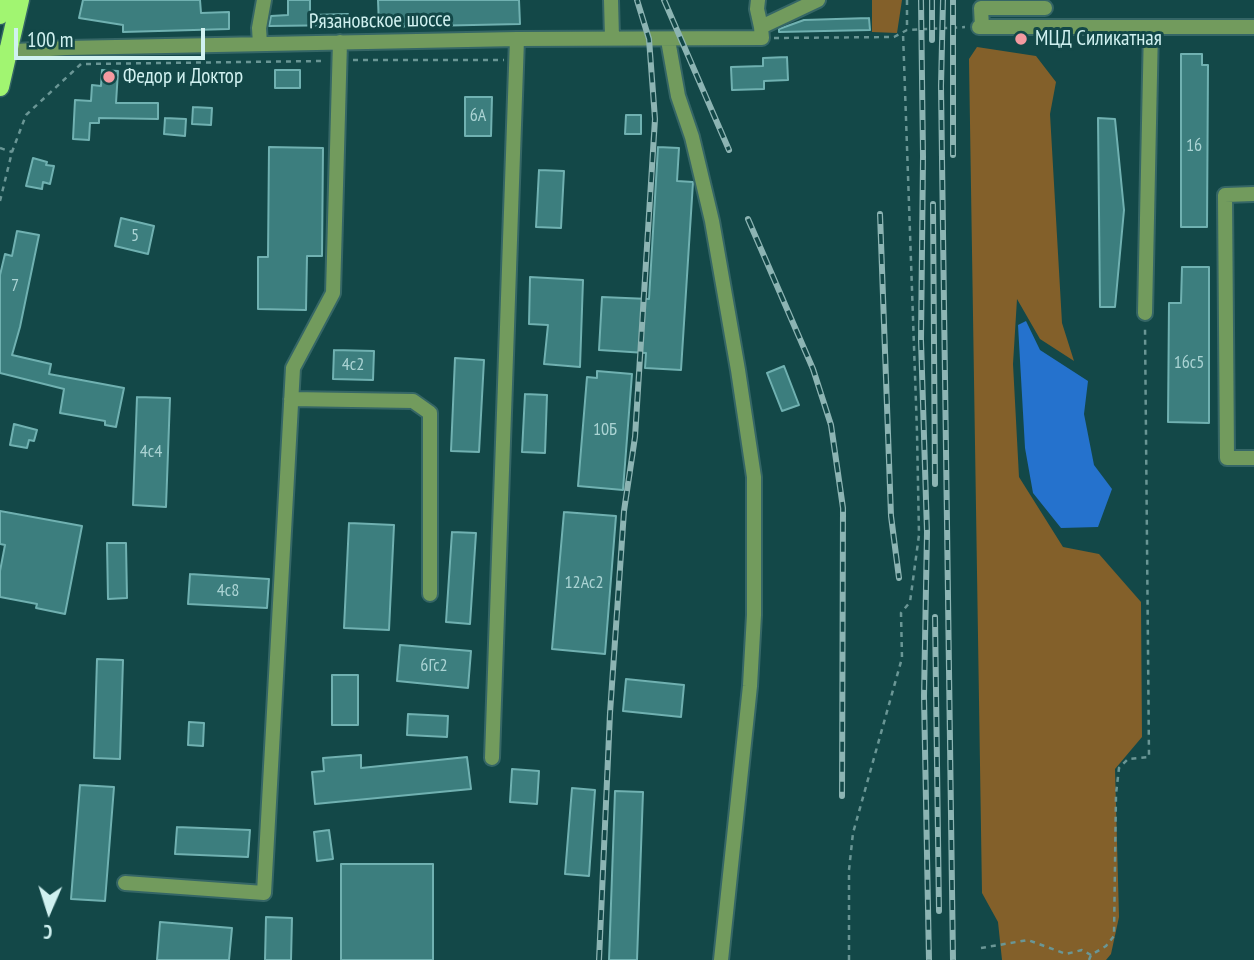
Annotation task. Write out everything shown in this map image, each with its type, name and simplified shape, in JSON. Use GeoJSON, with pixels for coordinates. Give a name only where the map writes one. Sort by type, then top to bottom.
{"type":"FeatureCollection","features":[{"type":"Feature","properties":{"kind":"main road"},"geometry":{"type":"LineString","coordinates":[[0,15],[4,0]]}},
{"type":"Feature","properties":{"kind":"main road"},"geometry":{"type":"LineString","coordinates":[[0,88],[4,52],[20,0]]}},
{"type":"Feature","properties":{"kind":"street"},"geometry":{"type":"LineString","coordinates":[[260,44],[259,27],[264,0]]}},
{"type":"Feature","properties":{"kind":"street"},"geometry":{"type":"LineString","coordinates":[[611,0],[612,37]]}},
{"type":"Feature","properties":{"kind":"street"},"geometry":{"type":"LineString","coordinates":[[758,0],[761,32],[818,0]]}},
{"type":"Feature","properties":{"kind":"street"},"geometry":{"type":"LineString","coordinates":[[1045,28],[1045,4],[981,8],[981,27],[1045,28],[1254,27]]}},
{"type":"Feature","properties":{"kind":"street"},"geometry":{"type":"LineString","coordinates":[[1145,313],[1151,28]]}},
{"type":"Feature","properties":{"kind":"street","name":"Рязановское шоссе"},"geometry":{"type":"LineString","coordinates":[[4,52],[66,48],[340,42],[518,42],[612,37],[668,40],[761,32]]}},
{"type":"Feature","properties":{"kind":"street"},"geometry":{"type":"LineString","coordinates":[[668,40],[678,96],[692,137],[712,221],[754,477],[754,615],[750,686],[721,960]]}},
{"type":"Feature","properties":{"kind":"street"},"geometry":{"type":"LineString","coordinates":[[125,883],[264,893],[293,368],[333,293],[340,42]]}},
{"type":"Feature","properties":{"kind":"street"},"geometry":{"type":"LineString","coordinates":[[492,758],[518,42]]}},
{"type":"Feature","properties":{"kind":"street"},"geometry":{"type":"LineString","coordinates":[[1254,194],[1225,195],[1225,209],[1227,458],[1254,458]]}},
{"type":"Feature","properties":{"kind":"street"},"geometry":{"type":"LineString","coordinates":[[291,399],[413,401],[430,413],[430,594]]}},
{"type":"Feature","properties":{"kind":"path"},"geometry":{"type":"LineString","coordinates":[[907,0],[907,30]]}},
{"type":"Feature","properties":{"kind":"path"},"geometry":{"type":"LineString","coordinates":[[761,32],[894,37],[907,30],[981,27]]}},
{"type":"Feature","properties":{"kind":"path"},"geometry":{"type":"LineString","coordinates":[[849,960],[849,870],[853,833],[902,658],[901,613],[910,602],[919,535],[903,33]]}},
{"type":"Feature","properties":{"kind":"path"},"geometry":{"type":"LineString","coordinates":[[0,201],[12,152],[26,115],[81,64],[504,60],[518,42]]}},
{"type":"Feature","properties":{"kind":"path"},"geometry":{"type":"LineString","coordinates":[[0,148],[12,152]]}},
{"type":"Feature","properties":{"kind":"path"},"geometry":{"type":"LineString","coordinates":[[1089,960],[1091,955],[1106,946],[1114,936],[1116,794],[1119,768],[1128,759],[1149,757],[1145,313]]}},
{"type":"Feature","properties":{"kind":"path"},"geometry":{"type":"LineString","coordinates":[[981,948],[1028,940],[1066,954],[1082,950],[1091,955]]}},
{"type":"Feature","properties":{"kind":"shaded area"},"geometry":{"type":"Polygon","coordinates":[[[872,0],[902,0],[897,33],[872,32],[872,0]]]}},
{"type":"Feature","properties":{"kind":"shaded area"},"geometry":{"type":"Polygon","coordinates":[[[977,47],[1036,56],[1056,82],[1050,114],[1062,323],[1074,361],[1040,339],[1017,299],[1013,364],[1019,477],[1063,547],[1099,554],[1141,602],[1142,737],[1115,769],[1119,917],[1111,954],[1106,960],[1002,960],[998,922],[982,893],[969,59],[977,47]]]}},
{"type":"Feature","properties":{"kind":"water"},"geometry":{"type":"Polygon","coordinates":[[[1026,321],[1040,350],[1088,381],[1084,414],[1094,465],[1112,489],[1098,527],[1061,528],[1033,493],[1025,448],[1018,325],[1026,321]]]}},
{"type":"Feature","properties":{"kind":"building"},"geometry":{"type":"Polygon","coordinates":[[[83,0],[200,0],[201,13],[229,12],[229,29],[123,32],[123,25],[79,18],[83,0]]]}},
{"type":"Feature","properties":{"kind":"building"},"geometry":{"type":"Polygon","coordinates":[[[288,0],[310,0],[310,15],[348,14],[348,25],[269,26],[271,16],[288,15],[288,0]]]}},
{"type":"Feature","properties":{"kind":"building"},"geometry":{"type":"Polygon","coordinates":[[[378,0],[519,0],[520,24],[379,27],[378,0]]]}},
{"type":"Feature","properties":{"kind":"building"},"geometry":{"type":"Polygon","coordinates":[[[869,18],[870,30],[779,32],[779,29],[804,20],[869,18]]]}},
{"type":"Feature","properties":{"kind":"building"},"geometry":{"type":"Polygon","coordinates":[[[1181,54],[1202,54],[1202,65],[1208,65],[1207,227],[1181,227],[1181,54]]]}},
{"type":"Feature","properties":{"kind":"building"},"geometry":{"type":"Polygon","coordinates":[[[787,57],[788,80],[764,81],[764,89],[732,90],[731,67],[763,66],[763,58],[787,57]]]}},
{"type":"Feature","properties":{"kind":"building"},"geometry":{"type":"Polygon","coordinates":[[[102,70],[118,71],[116,103],[158,103],[158,119],[99,118],[99,123],[90,123],[89,140],[73,139],[75,100],[91,101],[92,85],[101,86],[102,70]]]}},
{"type":"Feature","properties":{"kind":"building"},"geometry":{"type":"Polygon","coordinates":[[[275,70],[300,70],[300,88],[275,88],[275,70]]]}},
{"type":"Feature","properties":{"kind":"building"},"geometry":{"type":"Polygon","coordinates":[[[465,97],[492,97],[491,136],[465,136],[465,97]]]}},
{"type":"Feature","properties":{"kind":"building"},"geometry":{"type":"Polygon","coordinates":[[[193,107],[212,108],[211,125],[192,124],[193,107]]]}},
{"type":"Feature","properties":{"kind":"building"},"geometry":{"type":"Polygon","coordinates":[[[626,115],[641,115],[641,134],[625,134],[626,115]]]}},
{"type":"Feature","properties":{"kind":"building"},"geometry":{"type":"Polygon","coordinates":[[[165,118],[186,119],[185,136],[164,134],[165,118]]]}},
{"type":"Feature","properties":{"kind":"building"},"geometry":{"type":"Polygon","coordinates":[[[1098,118],[1115,119],[1124,210],[1115,307],[1100,307],[1098,118]]]}},
{"type":"Feature","properties":{"kind":"building"},"geometry":{"type":"Polygon","coordinates":[[[269,147],[323,148],[322,256],[307,256],[306,310],[258,309],[258,257],[268,257],[269,147]]]}},
{"type":"Feature","properties":{"kind":"building"},"geometry":{"type":"Polygon","coordinates":[[[658,147],[679,148],[677,181],[693,182],[681,370],[645,368],[646,353],[599,350],[602,297],[649,299],[658,147]]]}},
{"type":"Feature","properties":{"kind":"building"},"geometry":{"type":"Polygon","coordinates":[[[33,158],[54,166],[50,184],[43,182],[42,189],[26,186],[33,158]]]}},
{"type":"Feature","properties":{"kind":"building"},"geometry":{"type":"Polygon","coordinates":[[[539,170],[564,171],[561,228],[536,227],[539,170]]]}},
{"type":"Feature","properties":{"kind":"building"},"geometry":{"type":"Polygon","coordinates":[[[121,218],[154,226],[148,254],[115,246],[121,218]]]}},
{"type":"Feature","properties":{"kind":"building"},"geometry":{"type":"Polygon","coordinates":[[[17,231],[39,235],[12,355],[51,364],[49,374],[124,388],[116,427],[105,425],[105,421],[60,413],[64,389],[0,373],[0,275],[5,254],[12,256],[17,231]]]}},
{"type":"Feature","properties":{"kind":"building"},"geometry":{"type":"Polygon","coordinates":[[[1182,267],[1209,267],[1209,423],[1168,422],[1169,303],[1181,303],[1182,267]]]}},
{"type":"Feature","properties":{"kind":"building"},"geometry":{"type":"Polygon","coordinates":[[[530,277],[583,280],[580,367],[544,364],[548,325],[529,324],[530,277]]]}},
{"type":"Feature","properties":{"kind":"building"},"geometry":{"type":"Polygon","coordinates":[[[334,350],[374,351],[373,380],[333,379],[334,350]]]}},
{"type":"Feature","properties":{"kind":"building"},"geometry":{"type":"Polygon","coordinates":[[[455,358],[484,360],[479,452],[451,451],[455,358]]]}},
{"type":"Feature","properties":{"kind":"building"},"geometry":{"type":"Polygon","coordinates":[[[784,366],[799,405],[782,411],[767,373],[784,366]]]}},
{"type":"Feature","properties":{"kind":"building"},"geometry":{"type":"Polygon","coordinates":[[[597,371],[632,374],[623,490],[578,486],[587,377],[597,378],[597,371]]]}},
{"type":"Feature","properties":{"kind":"building"},"geometry":{"type":"Polygon","coordinates":[[[525,394],[547,395],[545,453],[522,452],[525,394]]]}},
{"type":"Feature","properties":{"kind":"building"},"geometry":{"type":"Polygon","coordinates":[[[137,397],[170,398],[166,507],[133,505],[137,397]]]}},
{"type":"Feature","properties":{"kind":"building"},"geometry":{"type":"Polygon","coordinates":[[[14,424],[37,430],[34,441],[29,440],[27,448],[10,445],[14,424]]]}},
{"type":"Feature","properties":{"kind":"building"},"geometry":{"type":"Polygon","coordinates":[[[0,511],[82,526],[65,614],[36,608],[37,604],[0,597],[0,571],[5,545],[0,544],[0,511]]]}},
{"type":"Feature","properties":{"kind":"building"},"geometry":{"type":"Polygon","coordinates":[[[564,512],[616,516],[605,654],[552,649],[564,512]]]}},
{"type":"Feature","properties":{"kind":"building"},"geometry":{"type":"Polygon","coordinates":[[[349,523],[394,525],[389,630],[344,628],[349,523]]]}},
{"type":"Feature","properties":{"kind":"building"},"geometry":{"type":"Polygon","coordinates":[[[452,532],[476,533],[470,624],[446,622],[452,532]]]}},
{"type":"Feature","properties":{"kind":"building"},"geometry":{"type":"Polygon","coordinates":[[[107,543],[126,543],[127,598],[108,599],[107,543]]]}},
{"type":"Feature","properties":{"kind":"building"},"geometry":{"type":"Polygon","coordinates":[[[190,574],[269,579],[267,608],[188,604],[190,574]]]}},
{"type":"Feature","properties":{"kind":"building"},"geometry":{"type":"Polygon","coordinates":[[[400,645],[471,651],[468,688],[397,681],[400,645]]]}},
{"type":"Feature","properties":{"kind":"building"},"geometry":{"type":"Polygon","coordinates":[[[97,659],[123,660],[120,759],[94,758],[97,659]]]}},
{"type":"Feature","properties":{"kind":"building"},"geometry":{"type":"Polygon","coordinates":[[[332,675],[358,675],[358,725],[332,725],[332,675]]]}},
{"type":"Feature","properties":{"kind":"building"},"geometry":{"type":"Polygon","coordinates":[[[626,679],[684,685],[681,717],[623,711],[626,679]]]}},
{"type":"Feature","properties":{"kind":"building"},"geometry":{"type":"Polygon","coordinates":[[[408,714],[448,716],[447,737],[407,735],[408,714]]]}},
{"type":"Feature","properties":{"kind":"building"},"geometry":{"type":"Polygon","coordinates":[[[189,722],[204,723],[203,746],[188,745],[189,722]]]}},
{"type":"Feature","properties":{"kind":"building"},"geometry":{"type":"Polygon","coordinates":[[[361,755],[361,768],[467,757],[471,789],[315,804],[312,772],[324,771],[323,758],[361,755]]]}},
{"type":"Feature","properties":{"kind":"building"},"geometry":{"type":"Polygon","coordinates":[[[512,769],[539,771],[537,804],[510,802],[512,769]]]}},
{"type":"Feature","properties":{"kind":"building"},"geometry":{"type":"Polygon","coordinates":[[[80,785],[114,787],[105,901],[71,899],[80,785]]]}},
{"type":"Feature","properties":{"kind":"building"},"geometry":{"type":"Polygon","coordinates":[[[572,788],[595,790],[589,876],[565,874],[572,788]]]}},
{"type":"Feature","properties":{"kind":"building"},"geometry":{"type":"Polygon","coordinates":[[[615,791],[643,792],[637,960],[609,960],[615,791]]]}},
{"type":"Feature","properties":{"kind":"building"},"geometry":{"type":"Polygon","coordinates":[[[177,827],[250,830],[248,857],[175,854],[177,827]]]}},
{"type":"Feature","properties":{"kind":"building"},"geometry":{"type":"Polygon","coordinates":[[[329,830],[333,859],[317,861],[314,832],[329,830]]]}},
{"type":"Feature","properties":{"kind":"building"},"geometry":{"type":"Polygon","coordinates":[[[341,864],[433,864],[433,960],[341,960],[341,864]]]}},
{"type":"Feature","properties":{"kind":"building"},"geometry":{"type":"Polygon","coordinates":[[[266,917],[292,918],[291,960],[265,960],[266,917]]]}},
{"type":"Feature","properties":{"kind":"building"},"geometry":{"type":"Polygon","coordinates":[[[160,922],[232,928],[229,960],[157,960],[160,922]]]}},
{"type":"Feature","properties":{"kind":"railway"},"geometry":{"type":"LineString","coordinates":[[599,960],[610,713],[624,511],[635,437],[655,119],[649,39],[637,0]]}},
{"type":"Feature","properties":{"kind":"railway"},"geometry":{"type":"LineString","coordinates":[[664,0],[729,150]]}},
{"type":"Feature","properties":{"kind":"railway"},"geometry":{"type":"LineString","coordinates":[[921,0],[921,340],[927,532],[924,696],[929,960]]}},
{"type":"Feature","properties":{"kind":"railway"},"geometry":{"type":"LineString","coordinates":[[932,0],[932,40]]}},
{"type":"Feature","properties":{"kind":"railway"},"geometry":{"type":"LineString","coordinates":[[943,0],[941,86],[953,960]]}},
{"type":"Feature","properties":{"kind":"railway"},"geometry":{"type":"LineString","coordinates":[[953,0],[953,155]]}},
{"type":"Feature","properties":{"kind":"railway"},"geometry":{"type":"LineString","coordinates":[[933,204],[935,484]]}},
{"type":"Feature","properties":{"kind":"railway"},"geometry":{"type":"LineString","coordinates":[[880,214],[891,516],[899,578]]}},
{"type":"Feature","properties":{"kind":"railway"},"geometry":{"type":"LineString","coordinates":[[748,219],[813,369],[831,425],[843,508],[842,796]]}},
{"type":"Feature","properties":{"kind":"railway"},"geometry":{"type":"LineString","coordinates":[[935,617],[939,911]]}},
{"type":"Feature","properties":{"kind":"place","name":"МЦД Силикатная"},"geometry":{"type":"Point","coordinates":[1021,39]}},
{"type":"Feature","properties":{"kind":"place","name":"Федор и Доктор"},"geometry":{"type":"Point","coordinates":[109,77]}}]}
